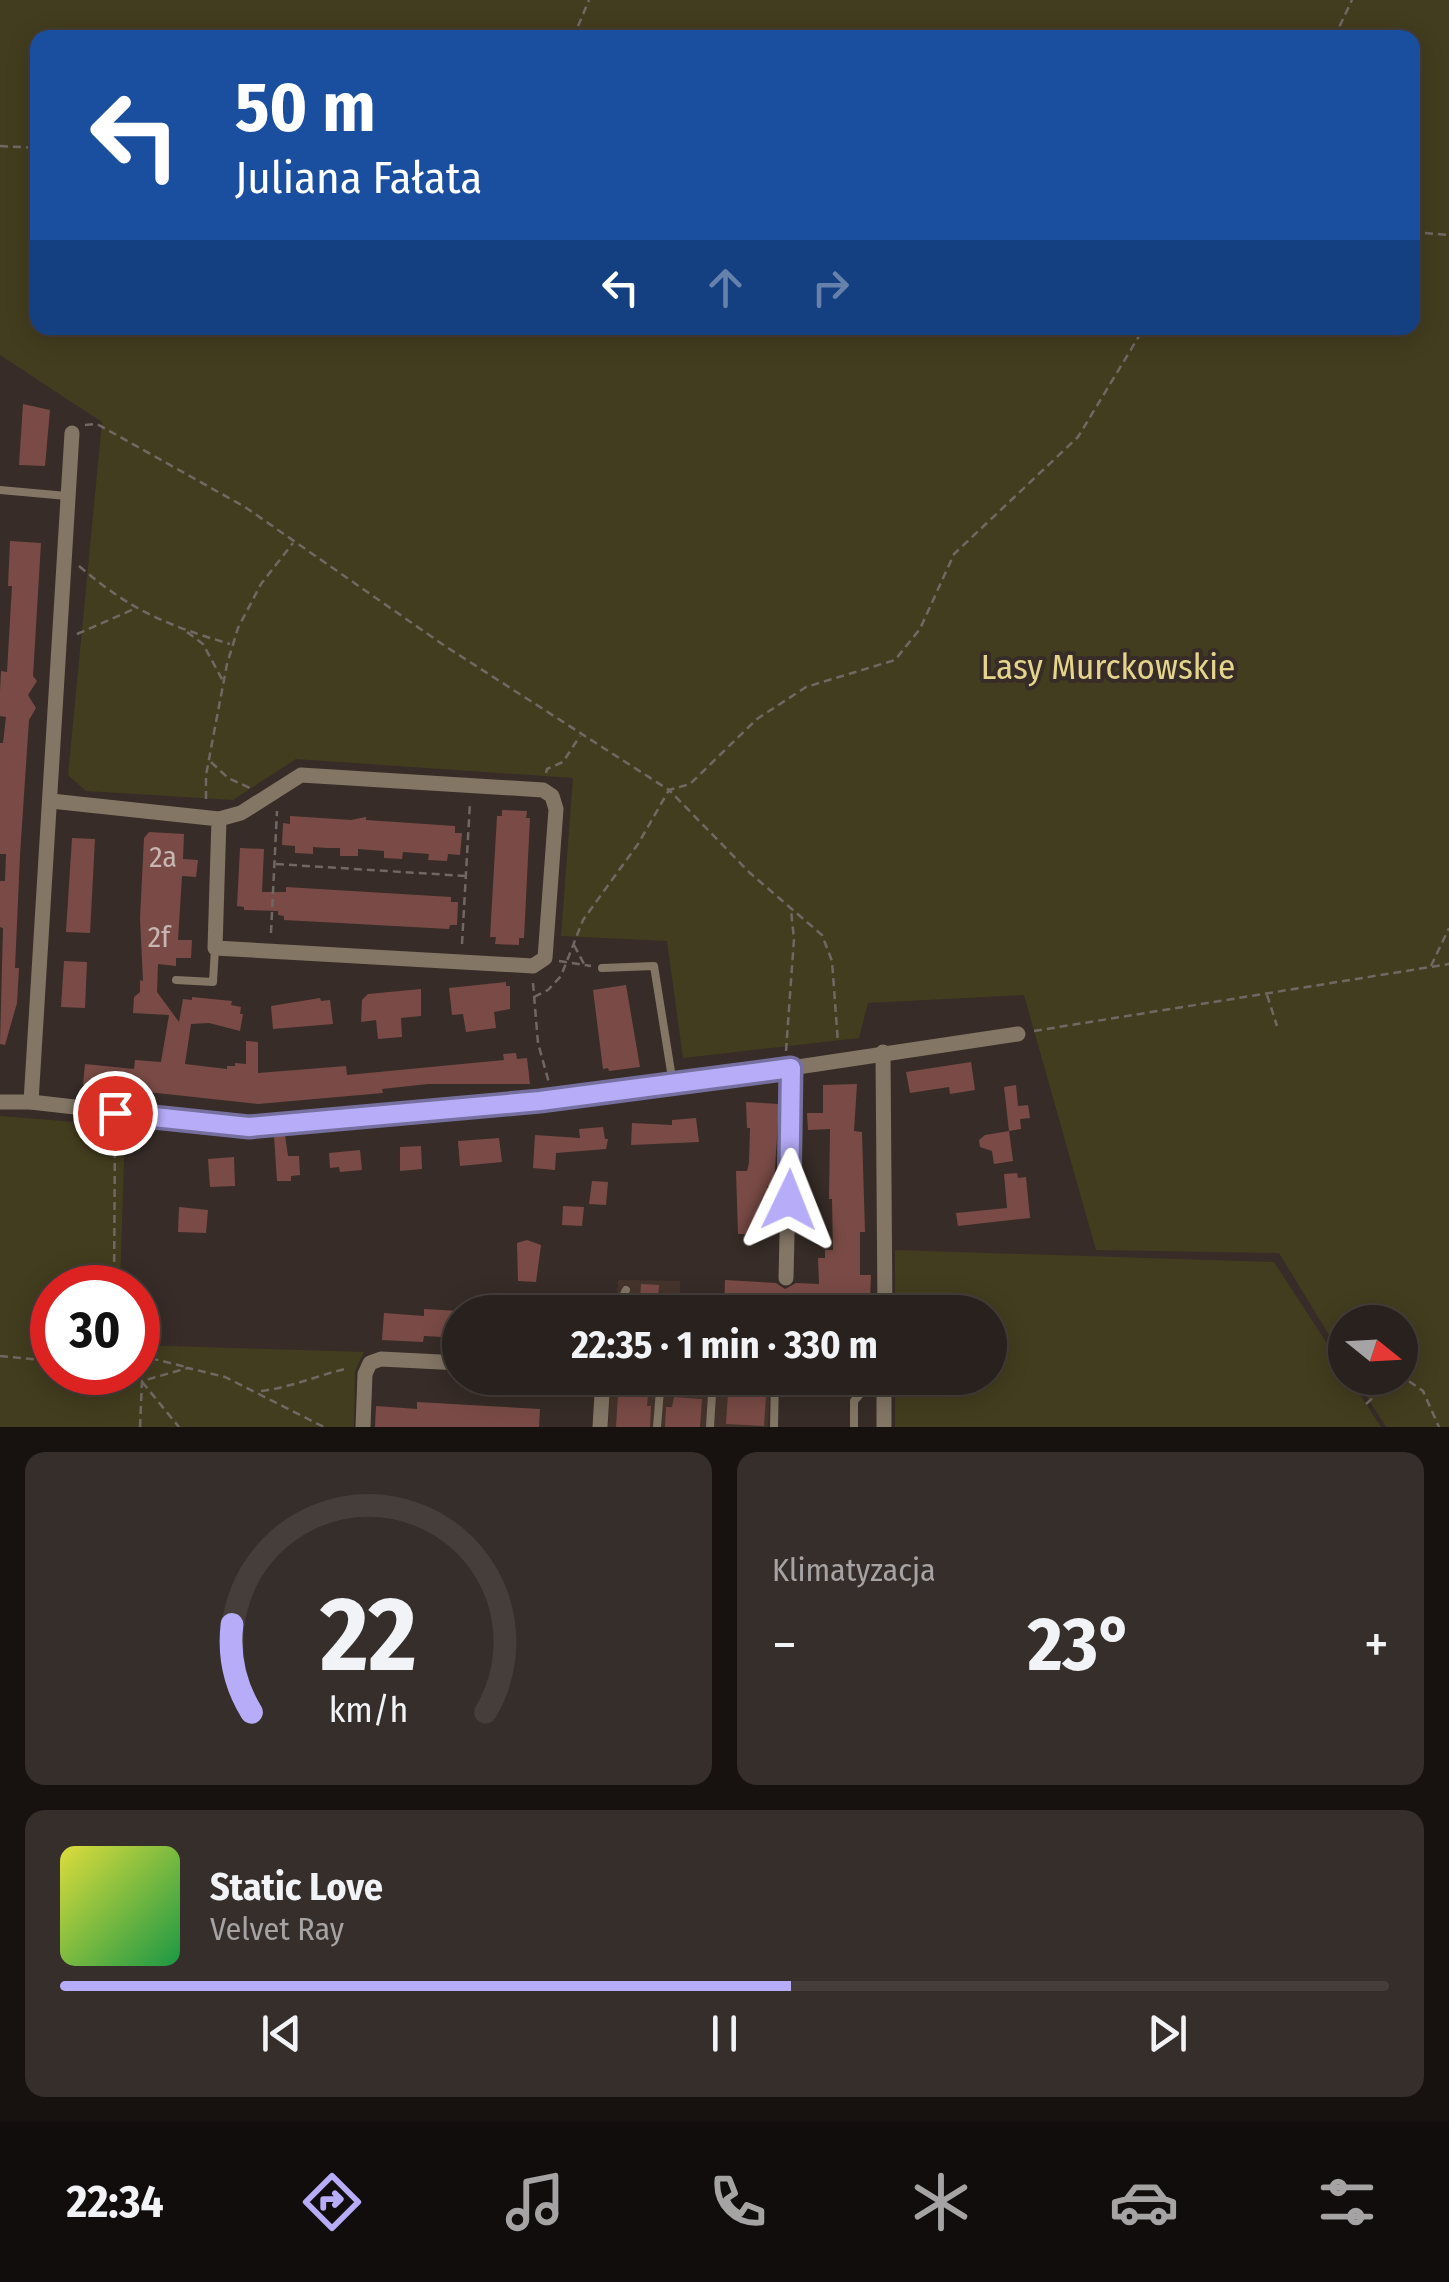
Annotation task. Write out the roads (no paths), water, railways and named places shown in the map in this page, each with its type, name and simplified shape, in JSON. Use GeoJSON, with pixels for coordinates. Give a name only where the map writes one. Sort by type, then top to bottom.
{"type":"FeatureCollection","features":[{"type":"Feature","properties":{"kind":"street"},"geometry":{"type":"LineString","coordinates":[[31,1102],[72,433]]}},
{"type":"Feature","properties":{"kind":"street"},"geometry":{"type":"LineString","coordinates":[[51,801],[212,818],[241,814],[301,775],[543,790],[552,796],[556,810],[539,962],[215,948],[212,818]]}},
{"type":"Feature","properties":{"kind":"street"},"geometry":{"type":"LineString","coordinates":[[0,1102],[31,1102],[249,1127],[556,1099],[1018,1034]]}},
{"type":"Feature","properties":{"kind":"street"},"geometry":{"type":"LineString","coordinates":[[883,1052],[885,1295]]}},
{"type":"Feature","properties":{"kind":"street"},"geometry":{"type":"LineString","coordinates":[[786,1278],[793,1082],[789,1068]]}},
{"type":"Feature","properties":{"kind":"street"},"geometry":{"type":"LineString","coordinates":[[362,1427],[365,1374],[370,1363],[381,1358],[442,1362]]}},
{"type":"Feature","properties":{"kind":"street"},"geometry":{"type":"LineString","coordinates":[[600,1427],[602,1395]]}},
{"type":"Feature","properties":{"kind":"street"},"geometry":{"type":"LineString","coordinates":[[884,1395],[884,1427]]}},
{"type":"Feature","properties":{"kind":"lane"},"geometry":{"type":"LineString","coordinates":[[0,490],[67,496]]}},
{"type":"Feature","properties":{"kind":"lane"},"geometry":{"type":"LineString","coordinates":[[176,980],[213,982],[215,948]]}},
{"type":"Feature","properties":{"kind":"lane"},"geometry":{"type":"LineString","coordinates":[[602,968],[654,966],[673,1084]]}},
{"type":"Feature","properties":{"kind":"lane"},"geometry":{"type":"LineString","coordinates":[[624,1295],[626,1290]]}},
{"type":"Feature","properties":{"kind":"lane"},"geometry":{"type":"LineString","coordinates":[[657,1427],[660,1395]]}},
{"type":"Feature","properties":{"kind":"lane"},"geometry":{"type":"LineString","coordinates":[[710,1427],[712,1395]]}},
{"type":"Feature","properties":{"kind":"lane"},"geometry":{"type":"LineString","coordinates":[[774,1427],[775,1395]]}},
{"type":"Feature","properties":{"kind":"lane"},"geometry":{"type":"LineString","coordinates":[[854,1427],[854,1401],[860,1395]]}},
{"type":"Feature","properties":{"kind":"park label","name":"Lasy Murckowskie"},"geometry":{"type":"Point","coordinates":[1108,667]}}]}
